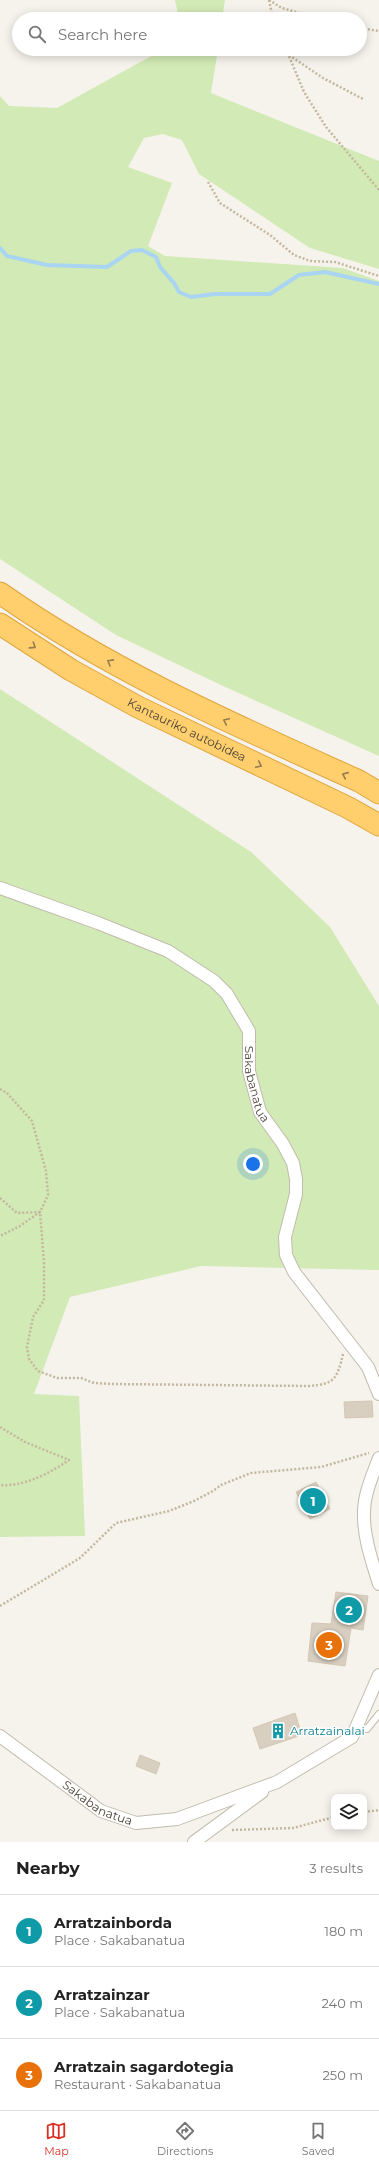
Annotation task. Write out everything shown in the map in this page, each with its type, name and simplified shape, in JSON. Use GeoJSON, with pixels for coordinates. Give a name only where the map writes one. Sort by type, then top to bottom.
{"type":"FeatureCollection","features":[{"type":"Feature","properties":{"kind":"highway","name":"Kantauriko autobidea"},"geometry":{"type":"LineString","coordinates":[[0,593],[84,648],[152,685],[359,781],[379,793]]}},
{"type":"Feature","properties":{"kind":"highway","name":"Kantauriko autobidea"},"geometry":{"type":"LineString","coordinates":[[0,624],[71,670],[138,707],[347,807],[379,825]]}},
{"type":"Feature","properties":{"kind":"street","name":"Sakabanatua"},"geometry":{"type":"LineString","coordinates":[[0,888],[98,923],[168,951],[214,980],[227,994],[249,1031],[250,1071],[260,1112],[284,1144],[293,1163],[296,1179],[296,1194],[285,1237],[286,1255],[294,1272],[347,1338],[368,1367],[379,1394]]}},
{"type":"Feature","properties":{"kind":"street"},"geometry":{"type":"LineString","coordinates":[[376,1455],[364,1511],[370,1553],[379,1584]]}},
{"type":"Feature","properties":{"kind":"street","name":"Sakabanatua"},"geometry":{"type":"LineString","coordinates":[[194,1842],[277,1782],[352,1737],[379,1675]]}},
{"type":"Feature","properties":{"kind":"street","name":"Sakabanatua"},"geometry":{"type":"LineString","coordinates":[[0,1736],[101,1811],[136,1823],[177,1819],[277,1782]]}},
{"type":"Feature","properties":{"kind":"lane"},"geometry":{"type":"LineString","coordinates":[[356,1726],[367,1729],[379,1714]]}},
{"type":"Feature","properties":{"kind":"path"},"geometry":{"type":"LineString","coordinates":[[269,0],[272,12]]}},
{"type":"Feature","properties":{"kind":"path"},"geometry":{"type":"LineString","coordinates":[[269,0],[282,8],[296,12]]}},
{"type":"Feature","properties":{"kind":"path"},"geometry":{"type":"LineString","coordinates":[[367,29],[379,31]]}},
{"type":"Feature","properties":{"kind":"path"},"geometry":{"type":"LineString","coordinates":[[288,56],[304,92],[326,128],[379,190]]}},
{"type":"Feature","properties":{"kind":"path"},"geometry":{"type":"LineString","coordinates":[[290,56],[323,78],[363,99]]}},
{"type":"Feature","properties":{"kind":"path"},"geometry":{"type":"LineString","coordinates":[[208,182],[220,203],[270,235],[294,255],[310,260],[335,262],[379,276]]}},
{"type":"Feature","properties":{"kind":"path"},"geometry":{"type":"LineString","coordinates":[[0,1088],[7,1093],[32,1121],[46,1171],[48,1194],[40,1212],[44,1262],[44,1300],[33,1317],[27,1347],[29,1359],[38,1370],[57,1378],[81,1378],[94,1383],[111,1384],[261,1387],[327,1385],[336,1377],[347,1338]]}},
{"type":"Feature","properties":{"kind":"path"},"geometry":{"type":"LineString","coordinates":[[0,1198],[17,1213],[40,1212]]}},
{"type":"Feature","properties":{"kind":"path"},"geometry":{"type":"LineString","coordinates":[[0,1236],[20,1226],[40,1212]]}},
{"type":"Feature","properties":{"kind":"path"},"geometry":{"type":"LineString","coordinates":[[0,1426],[25,1442],[69,1460],[56,1469],[21,1484],[0,1485]]}},
{"type":"Feature","properties":{"kind":"path"},"geometry":{"type":"LineString","coordinates":[[0,1606],[80,1558],[116,1523],[169,1511],[200,1498],[221,1485],[251,1473],[321,1467],[376,1455]]}},
{"type":"Feature","properties":{"kind":"path"},"geometry":{"type":"LineString","coordinates":[[367,1812],[379,1810]]}},
{"type":"Feature","properties":{"kind":"path"},"geometry":{"type":"LineString","coordinates":[[210,1829],[254,1830],[292,1828],[331,1818]]}},
{"type":"Feature","properties":{"kind":"green space"},"geometry":{"type":"Polygon","coordinates":[[[175,0],[225,0],[223,12],[178,12],[175,0]]]}},
{"type":"Feature","properties":{"kind":"green space"},"geometry":{"type":"Polygon","coordinates":[[[151,56],[217,56],[211,93],[379,161],[379,269],[310,248],[199,174],[182,140],[163,134],[144,138],[128,167],[172,183],[148,246],[165,256],[343,268],[379,281],[379,756],[223,686],[116,635],[0,559],[0,96],[9,106],[57,108],[151,56]]]}},
{"type":"Feature","properties":{"kind":"green space"},"geometry":{"type":"Polygon","coordinates":[[[0,689],[251,852],[330,927],[379,1006],[379,1270],[201,1266],[70,1297],[34,1394],[79,1396],[85,1536],[0,1537],[0,689]]]}},
{"type":"Feature","properties":{"kind":"building"},"geometry":{"type":"Polygon","coordinates":[[[372,1401],[373,1417],[345,1418],[344,1402],[372,1401]]]}},
{"type":"Feature","properties":{"kind":"building"},"geometry":{"type":"Polygon","coordinates":[[[316,1482],[330,1509],[310,1519],[296,1492],[316,1482]]]}},
{"type":"Feature","properties":{"kind":"building"},"geometry":{"type":"Polygon","coordinates":[[[336,1592],[368,1596],[363,1630],[351,1628],[345,1666],[308,1661],[312,1623],[331,1624],[336,1592]]]}},
{"type":"Feature","properties":{"kind":"building","name":"Arratzainalai"},"geometry":{"type":"Polygon","coordinates":[[[295,1713],[302,1735],[260,1749],[253,1728],[295,1713]]]}},
{"type":"Feature","properties":{"kind":"building"},"geometry":{"type":"Polygon","coordinates":[[[140,1755],[160,1763],[156,1774],[136,1766],[140,1755]]]}},
{"type":"Feature","properties":{"kind":"waterway"},"geometry":{"type":"LineString","coordinates":[[0,248],[7,256],[47,265],[107,267],[131,251],[142,250],[156,257],[160,267],[174,283],[179,292],[191,297],[215,294],[270,294],[299,275],[325,272],[379,284]]}},
{"type":"Feature","properties":{"kind":"place","name":"Arratzainborda"},"geometry":{"type":"Point","coordinates":[313,1501]}},
{"type":"Feature","properties":{"kind":"place","name":"Arratzainzar"},"geometry":{"type":"Point","coordinates":[349,1610]}},
{"type":"Feature","properties":{"kind":"place","name":"Arratzain sagardotegia"},"geometry":{"type":"Point","coordinates":[329,1645]}},
{"type":"Feature","properties":{"kind":"place","name":"Arratzainalai"},"geometry":{"type":"Point","coordinates":[278,1731]}}]}
